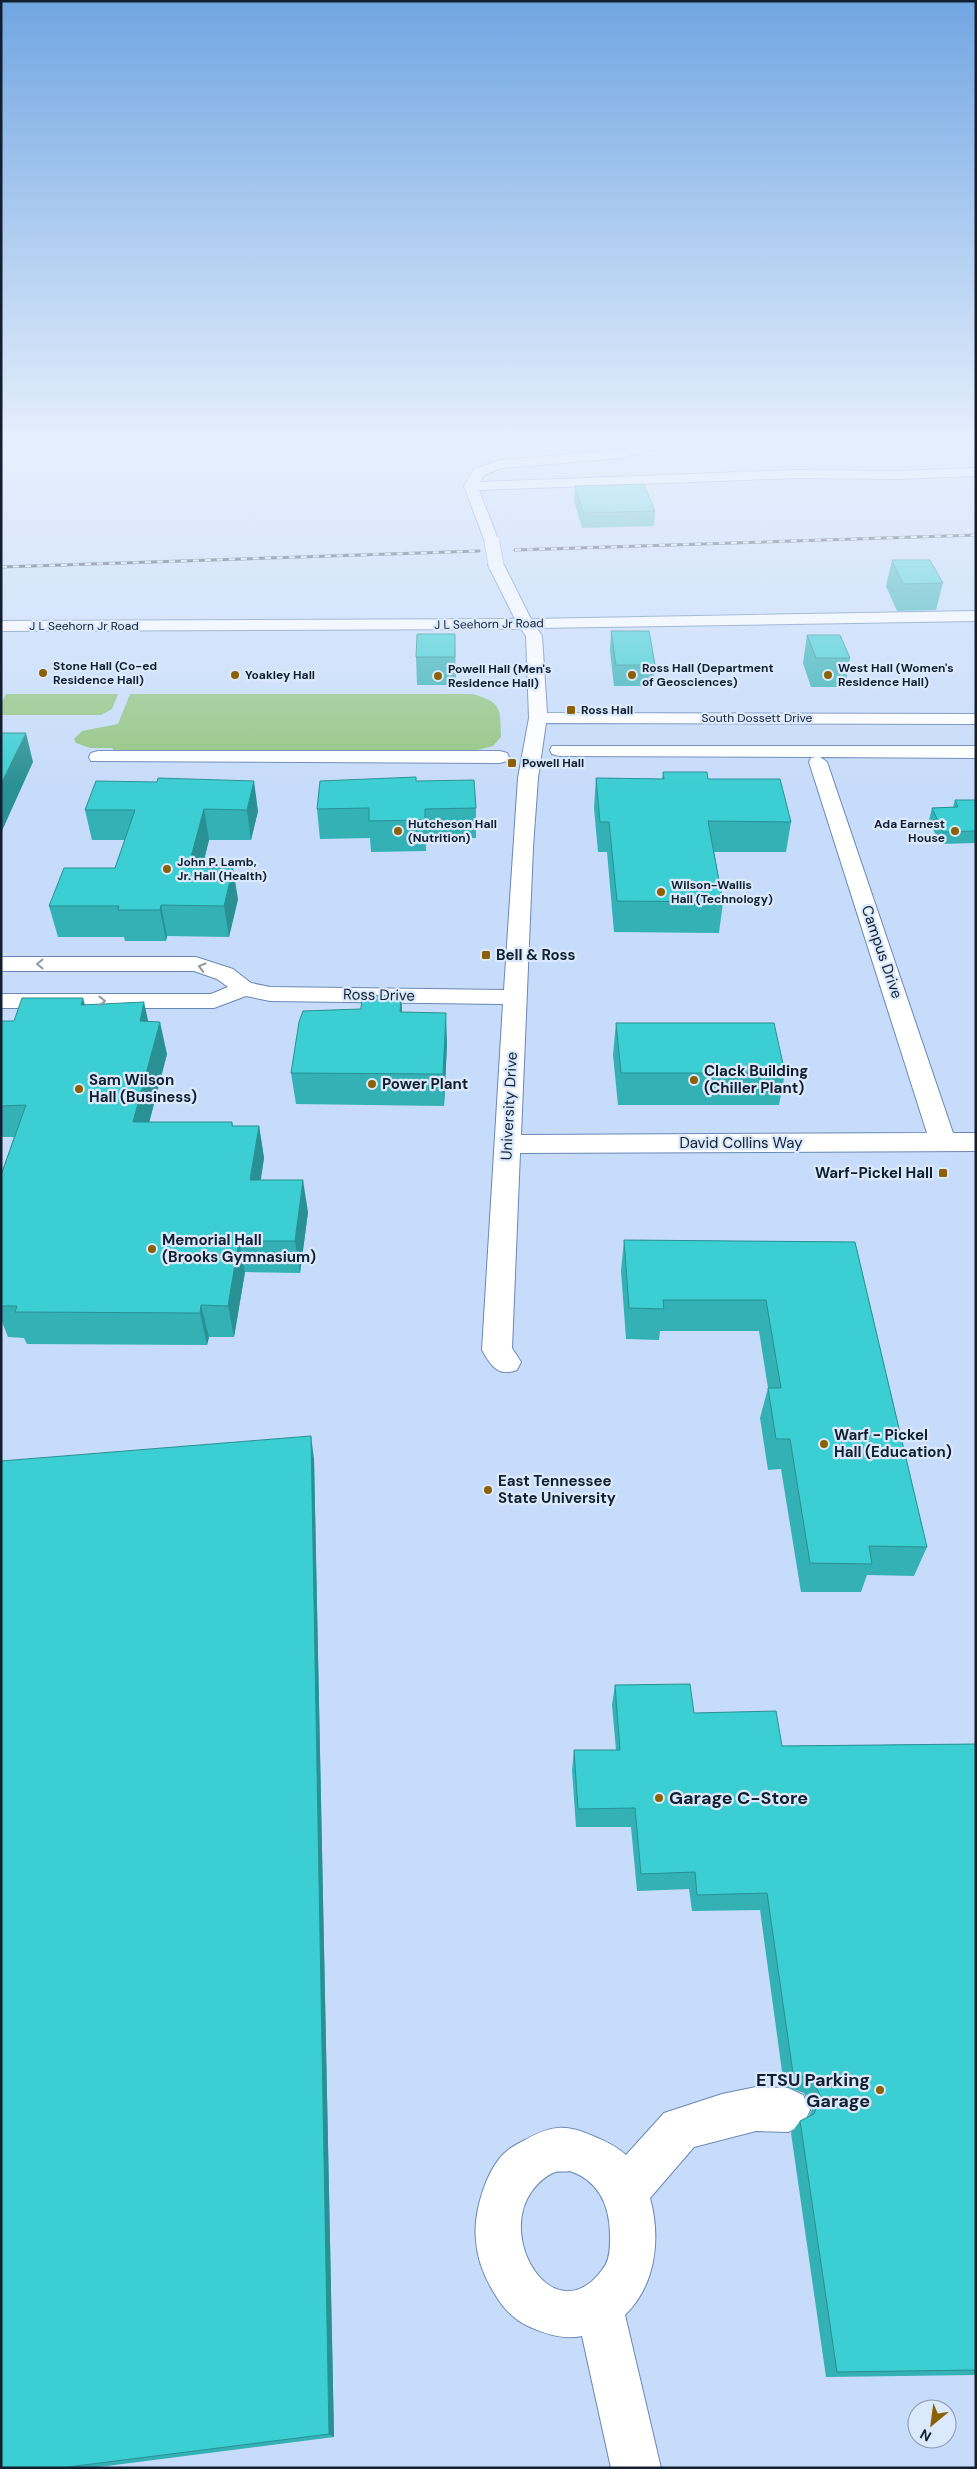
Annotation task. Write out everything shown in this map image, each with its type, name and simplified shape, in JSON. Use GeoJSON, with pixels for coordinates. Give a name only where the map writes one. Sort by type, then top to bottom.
{"type":"FeatureCollection","features":[{"type":"Feature","properties":{"kind":"street"},"geometry":{"type":"LineString","coordinates":[[495,557],[496,565],[517,610],[527,623]]}},
{"type":"Feature","properties":{"kind":"street","name":"J L Seehorn Jr Road"},"geometry":{"type":"LineString","coordinates":[[1,626],[527,623],[976,616]]}},
{"type":"Feature","properties":{"kind":"street","name":"University Drive"},"geometry":{"type":"LineString","coordinates":[[506,1362],[498,1350],[507,1144],[528,778],[538,718],[534,636],[527,623]]}},
{"type":"Feature","properties":{"kind":"street","name":"South Dossett Drive"},"geometry":{"type":"LineString","coordinates":[[538,718],[976,718]]}},
{"type":"Feature","properties":{"kind":"street"},"geometry":{"type":"LineString","coordinates":[[559,750],[976,752]]}},
{"type":"Feature","properties":{"kind":"street"},"geometry":{"type":"LineString","coordinates":[[98,757],[500,758]]}},
{"type":"Feature","properties":{"kind":"street","name":"Campus Drive"},"geometry":{"type":"LineString","coordinates":[[818,762],[897,997],[943,1142]]}},
{"type":"Feature","properties":{"kind":"street","name":"Ross Drive"},"geometry":{"type":"LineString","coordinates":[[1,964],[196,964],[225,974],[244,989],[270,994],[515,997]]}},
{"type":"Feature","properties":{"kind":"street"},"geometry":{"type":"LineString","coordinates":[[1,1001],[214,1001],[244,989]]}},
{"type":"Feature","properties":{"kind":"street","name":"David Collins Way"},"geometry":{"type":"LineString","coordinates":[[507,1144],[976,1142]]}},
{"type":"Feature","properties":{"kind":"street"},"geometry":{"type":"LineString","coordinates":[[625,2194],[643,2169],[680,2129],[722,2116],[756,2109],[788,2110]]}},
{"type":"Feature","properties":{"kind":"street"},"geometry":{"type":"LineString","coordinates":[[570,2149],[591,2157],[611,2171],[625,2194],[632,2218],[634,2244],[628,2269],[616,2292],[599,2307],[577,2315],[553,2313],[531,2302],[513,2282],[501,2258],[497,2230],[500,2202],[511,2179],[528,2162],[548,2151],[570,2149]]}},
{"type":"Feature","properties":{"kind":"street"},"geometry":{"type":"LineString","coordinates":[[599,2307],[609,2343],[636,2468]]}},
{"type":"Feature","properties":{"kind":"green space"},"geometry":{"type":"Polygon","coordinates":[[[6,694],[118,694],[112,709],[101,715],[1,715],[1,704],[6,694]]]}},
{"type":"Feature","properties":{"kind":"green space"},"geometry":{"type":"Polygon","coordinates":[[[130,694],[473,694],[483,697],[498,708],[501,737],[493,746],[470,752],[115,752],[112,748],[90,748],[76,743],[74,739],[82,731],[118,724],[130,694]]]}},
{"type":"Feature","properties":{"kind":"building"},"geometry":{"type":"Polygon","coordinates":[[[892,560],[930,560],[943,583],[903,584],[892,560]]]}},
{"type":"Feature","properties":{"kind":"building"},"geometry":{"type":"Polygon","coordinates":[[[611,631],[649,631],[655,665],[616,665],[611,631]]]}},
{"type":"Feature","properties":{"kind":"building"},"geometry":{"type":"Polygon","coordinates":[[[417,634],[455,634],[455,657],[416,657],[417,634]]]}},
{"type":"Feature","properties":{"kind":"building"},"geometry":{"type":"Polygon","coordinates":[[[807,635],[840,635],[850,658],[816,658],[807,635]]]}},
{"type":"Feature","properties":{"kind":"building"},"geometry":{"type":"Polygon","coordinates":[[[1,733],[26,733],[1,784],[1,733]]]}},
{"type":"Feature","properties":{"kind":"building","name":"Wilson-Wallis Hall (Technology)"},"geometry":{"type":"Polygon","coordinates":[[[663,772],[707,772],[708,779],[780,779],[791,822],[708,821],[723,902],[617,901],[609,822],[600,822],[596,778],[664,779],[663,772]]]}},
{"type":"Feature","properties":{"kind":"building"},"geometry":{"type":"Polygon","coordinates":[[[416,777],[416,781],[474,780],[476,808],[425,809],[425,820],[369,821],[369,808],[317,809],[320,781],[416,777]]]}},
{"type":"Feature","properties":{"kind":"building"},"geometry":{"type":"Polygon","coordinates":[[[158,778],[254,781],[247,810],[204,809],[188,868],[233,868],[224,906],[161,905],[160,910],[118,910],[119,906],[49,906],[64,868],[115,868],[135,810],[85,810],[96,781],[157,782],[158,778]]]}},
{"type":"Feature","properties":{"kind":"building"},"geometry":{"type":"Polygon","coordinates":[[[955,800],[976,800],[976,831],[943,832],[932,808],[958,807],[955,800]]]}},
{"type":"Feature","properties":{"kind":"building"},"geometry":{"type":"Polygon","coordinates":[[[362,995],[401,996],[400,1012],[446,1013],[443,1074],[291,1073],[299,1022],[303,1011],[361,1009],[362,995]]]}},
{"type":"Feature","properties":{"kind":"building"},"geometry":{"type":"Polygon","coordinates":[[[22,998],[83,998],[81,1005],[144,1002],[140,1021],[160,1022],[133,1122],[232,1122],[232,1126],[259,1126],[250,1180],[303,1180],[295,1241],[239,1241],[228,1306],[201,1305],[200,1313],[15,1312],[17,1306],[1,1306],[1,1175],[26,1105],[1,1106],[1,1021],[14,1021],[22,998]]]}},
{"type":"Feature","properties":{"kind":"building"},"geometry":{"type":"Polygon","coordinates":[[[616,1023],[774,1023],[785,1073],[621,1073],[616,1023]]]}},
{"type":"Feature","properties":{"kind":"building","name":"Warf - Pickel Hall (Education)"},"geometry":{"type":"Polygon","coordinates":[[[624,1240],[855,1242],[927,1547],[869,1546],[872,1564],[810,1563],[790,1439],[776,1439],[768,1388],[781,1388],[766,1300],[663,1300],[664,1309],[629,1308],[624,1240]]]}},
{"type":"Feature","properties":{"kind":"building"},"geometry":{"type":"Polygon","coordinates":[[[311,1436],[329,2434],[60,2468],[1,2468],[1,1461],[311,1436]]]}},
{"type":"Feature","properties":{"kind":"building","name":"ETSU Parking Garage"},"geometry":{"type":"Polygon","coordinates":[[[690,1684],[694,1713],[776,1711],[782,1746],[976,1744],[976,2370],[837,2372],[800,2121],[814,2114],[821,2097],[813,2080],[793,2073],[767,1893],[697,1895],[695,1872],[641,1874],[635,1808],[578,1809],[574,1750],[620,1750],[615,1685],[690,1684]]]}},
{"type":"Feature","properties":{"kind":"railway"},"geometry":{"type":"LineString","coordinates":[[1,567],[293,557]]}},
{"type":"Feature","properties":{"kind":"place","name":"Stone Hall (Co-ed Residence Hall)"},"geometry":{"type":"Point","coordinates":[43,673]}},
{"type":"Feature","properties":{"kind":"place","name":"Yoakley Hall"},"geometry":{"type":"Point","coordinates":[235,675]}},
{"type":"Feature","properties":{"kind":"place","name":"Ross Hall (Department of Geosciences)"},"geometry":{"type":"Point","coordinates":[632,675]}},
{"type":"Feature","properties":{"kind":"place","name":"West Hall (Women's Residence Hall)"},"geometry":{"type":"Point","coordinates":[828,675]}},
{"type":"Feature","properties":{"kind":"place","name":"Powell Hall (Men's Residence Hall)"},"geometry":{"type":"Point","coordinates":[438,676]}},
{"type":"Feature","properties":{"kind":"place","name":"Ross Hall"},"geometry":{"type":"Point","coordinates":[571,710]}},
{"type":"Feature","properties":{"kind":"place","name":"Powell Hall"},"geometry":{"type":"Point","coordinates":[512,763]}},
{"type":"Feature","properties":{"kind":"place","name":"Hutcheson Hall (Nutrition)"},"geometry":{"type":"Point","coordinates":[398,831]}},
{"type":"Feature","properties":{"kind":"place","name":"Ada Earnest House"},"geometry":{"type":"Point","coordinates":[955,831]}},
{"type":"Feature","properties":{"kind":"place","name":"John P. Lamb, Jr. Hall (Health)"},"geometry":{"type":"Point","coordinates":[167,869]}},
{"type":"Feature","properties":{"kind":"place","name":"Wilson-Wallis Hall (Technology)"},"geometry":{"type":"Point","coordinates":[661,892]}},
{"type":"Feature","properties":{"kind":"place","name":"Bell & Ross"},"geometry":{"type":"Point","coordinates":[486,955]}},
{"type":"Feature","properties":{"kind":"place","name":"Clack Building (Chiller Plant)"},"geometry":{"type":"Point","coordinates":[694,1080]}},
{"type":"Feature","properties":{"kind":"place","name":"Power Plant"},"geometry":{"type":"Point","coordinates":[372,1084]}},
{"type":"Feature","properties":{"kind":"place","name":"Sam Wilson Hall (Business)"},"geometry":{"type":"Point","coordinates":[79,1089]}},
{"type":"Feature","properties":{"kind":"place","name":"Warf-Pickel Hall"},"geometry":{"type":"Point","coordinates":[943,1173]}},
{"type":"Feature","properties":{"kind":"place","name":"Memorial Hall (Brooks Gymnasium)"},"geometry":{"type":"Point","coordinates":[152,1249]}},
{"type":"Feature","properties":{"kind":"place","name":"Warf - Pickel Hall (Education)"},"geometry":{"type":"Point","coordinates":[824,1444]}},
{"type":"Feature","properties":{"kind":"place","name":"East Tennessee State University"},"geometry":{"type":"Point","coordinates":[488,1490]}},
{"type":"Feature","properties":{"kind":"place","name":"Garage C-Store"},"geometry":{"type":"Point","coordinates":[659,1798]}},
{"type":"Feature","properties":{"kind":"place","name":"ETSU Parking Garage"},"geometry":{"type":"Point","coordinates":[880,2090]}}]}
